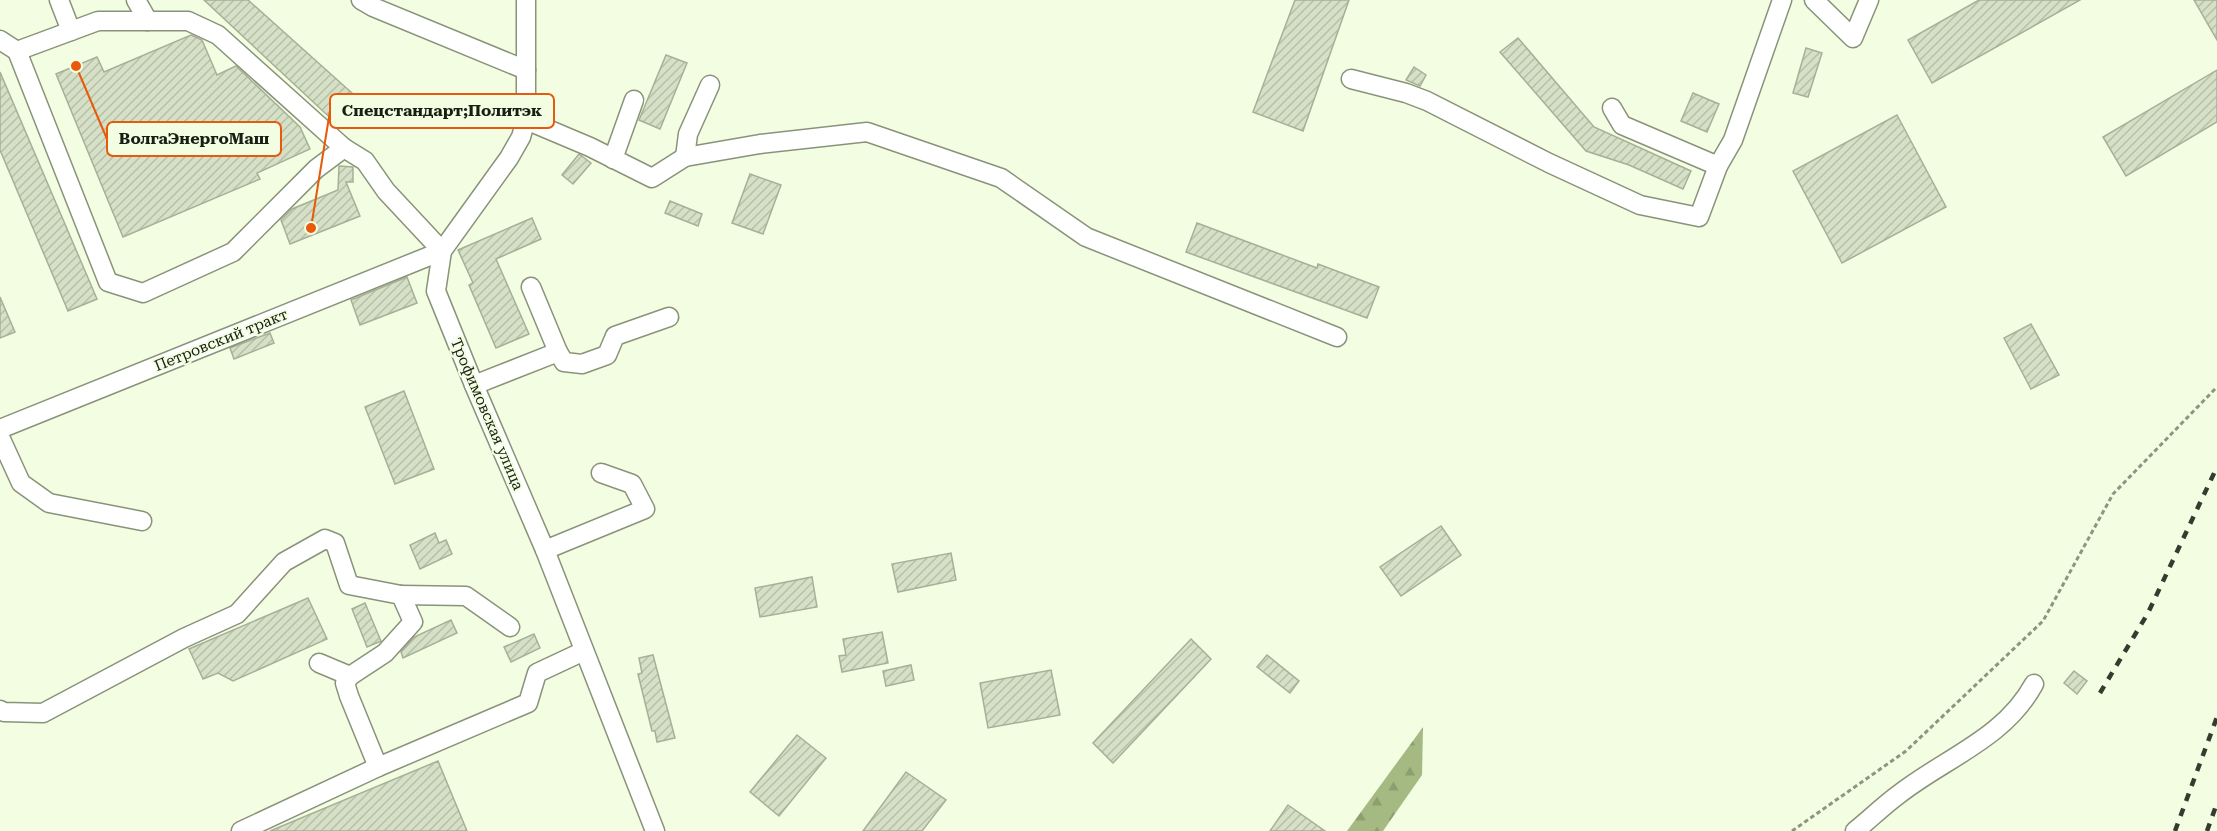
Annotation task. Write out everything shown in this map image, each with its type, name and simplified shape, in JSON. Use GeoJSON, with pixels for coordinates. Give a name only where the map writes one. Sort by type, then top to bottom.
{"type":"FeatureCollection","features":[{"type":"Feature","properties":{"kind":"street"},"geometry":{"type":"LineString","coordinates":[[59,0],[70,31]]}},
{"type":"Feature","properties":{"kind":"street"},"geometry":{"type":"LineString","coordinates":[[136,0],[148,21]]}},
{"type":"Feature","properties":{"kind":"street","name":"Трофимовская улица"},"geometry":{"type":"LineString","coordinates":[[526,0],[526,120],[522,137],[442,251],[436,291],[544,550],[655,831]]}},
{"type":"Feature","properties":{"kind":"street"},"geometry":{"type":"LineString","coordinates":[[1350,79],[1406,93],[1427,101],[1549,163],[1640,205],[1699,217],[1718,166],[1732,140],[1782,0]]}},
{"type":"Feature","properties":{"kind":"street"},"geometry":{"type":"LineString","coordinates":[[1814,0],[1853,38],[1869,0]]}},
{"type":"Feature","properties":{"kind":"street"},"geometry":{"type":"LineString","coordinates":[[370,2],[526,70]]}},
{"type":"Feature","properties":{"kind":"street"},"geometry":{"type":"LineString","coordinates":[[17,51],[99,21],[188,21],[218,35],[344,148],[365,161],[386,190],[442,251]]}},
{"type":"Feature","properties":{"kind":"street"},"geometry":{"type":"LineString","coordinates":[[0,40],[17,51],[108,282],[142,293],[233,252],[316,169],[344,148]]}},
{"type":"Feature","properties":{"kind":"street"},"geometry":{"type":"LineString","coordinates":[[685,157],[688,134],[710,85]]}},
{"type":"Feature","properties":{"kind":"street"},"geometry":{"type":"LineString","coordinates":[[613,159],[634,100]]}},
{"type":"Feature","properties":{"kind":"street"},"geometry":{"type":"LineString","coordinates":[[1612,108],[1622,124],[1718,166]]}},
{"type":"Feature","properties":{"kind":"street"},"geometry":{"type":"LineString","coordinates":[[526,120],[652,178],[685,157],[760,144],[867,132],[1000,178],[1086,237],[1337,337]]}},
{"type":"Feature","properties":{"kind":"street","name":"Петровский тракт"},"geometry":{"type":"LineString","coordinates":[[0,429],[442,251]]}},
{"type":"Feature","properties":{"kind":"street"},"geometry":{"type":"LineString","coordinates":[[531,287],[564,362],[582,364],[607,356],[615,336],[669,317]]}},
{"type":"Feature","properties":{"kind":"street"},"geometry":{"type":"LineString","coordinates":[[474,384],[558,352]]}},
{"type":"Feature","properties":{"kind":"street"},"geometry":{"type":"LineString","coordinates":[[0,437],[21,483],[49,503],[142,521]]}},
{"type":"Feature","properties":{"kind":"street"},"geometry":{"type":"LineString","coordinates":[[544,550],[645,509],[632,484],[601,473]]}},
{"type":"Feature","properties":{"kind":"street"},"geometry":{"type":"LineString","coordinates":[[0,710],[43,713],[184,638],[237,614],[284,562],[325,539],[334,543],[349,585],[401,595],[466,596],[510,627]]}},
{"type":"Feature","properties":{"kind":"street"},"geometry":{"type":"LineString","coordinates":[[378,767],[345,683],[350,676],[385,653],[413,622],[401,595]]}},
{"type":"Feature","properties":{"kind":"street"},"geometry":{"type":"LineString","coordinates":[[241,831],[378,767],[528,703],[537,673],[584,651]]}},
{"type":"Feature","properties":{"kind":"street"},"geometry":{"type":"LineString","coordinates":[[319,663],[350,676]]}},
{"type":"Feature","properties":{"kind":"street"},"geometry":{"type":"LineString","coordinates":[[1855,831],[1897,795],[1986,739],[2024,702],[2034,684]]}},
{"type":"Feature","properties":{"kind":"path"},"geometry":{"type":"LineString","coordinates":[[1792,831],[1906,751],[2043,621],[2113,494],[2217,387]]}},
{"type":"Feature","properties":{"kind":"green space"},"geometry":{"type":"Polygon","coordinates":[[[1423,727],[1422,775],[1383,831],[1347,831],[1423,727]]]}},
{"type":"Feature","properties":{"kind":"building"},"geometry":{"type":"Polygon","coordinates":[[[204,0],[248,0],[362,102],[340,127],[204,0]]]}},
{"type":"Feature","properties":{"kind":"building"},"geometry":{"type":"Polygon","coordinates":[[[1295,0],[1349,0],[1303,131],[1253,112],[1295,0]]]}},
{"type":"Feature","properties":{"kind":"building"},"geometry":{"type":"Polygon","coordinates":[[[1979,0],[2080,0],[1932,83],[1908,40],[1979,0]]]}},
{"type":"Feature","properties":{"kind":"building"},"geometry":{"type":"Polygon","coordinates":[[[2194,0],[2217,0],[2217,40],[2194,0]]]}},
{"type":"Feature","properties":{"kind":"building"},"geometry":{"type":"Polygon","coordinates":[[[191,35],[202,40],[217,75],[236,66],[300,127],[310,149],[257,173],[260,179],[123,237],[56,74],[97,57],[104,72],[191,35]]]}},
{"type":"Feature","properties":{"kind":"building"},"geometry":{"type":"Polygon","coordinates":[[[1518,38],[1594,127],[1691,171],[1683,189],[1629,165],[1586,151],[1500,52],[1518,38]]]}},
{"type":"Feature","properties":{"kind":"building"},"geometry":{"type":"Polygon","coordinates":[[[1806,48],[1822,53],[1808,97],[1793,93],[1806,48]]]}},
{"type":"Feature","properties":{"kind":"building"},"geometry":{"type":"Polygon","coordinates":[[[666,55],[687,63],[660,129],[639,120],[666,55]]]}},
{"type":"Feature","properties":{"kind":"building"},"geometry":{"type":"Polygon","coordinates":[[[1414,67],[1426,75],[1420,86],[1406,80],[1414,67]]]}},
{"type":"Feature","properties":{"kind":"building"},"geometry":{"type":"Polygon","coordinates":[[[2217,70],[2217,122],[2126,176],[2103,137],[2217,70]]]}},
{"type":"Feature","properties":{"kind":"building"},"geometry":{"type":"Polygon","coordinates":[[[0,72],[97,299],[68,311],[0,150],[0,72]]]}},
{"type":"Feature","properties":{"kind":"building"},"geometry":{"type":"Polygon","coordinates":[[[1693,93],[1719,104],[1707,132],[1681,121],[1693,93]]]}},
{"type":"Feature","properties":{"kind":"building"},"geometry":{"type":"Polygon","coordinates":[[[1897,115],[1946,207],[1842,263],[1793,171],[1897,115]]]}},
{"type":"Feature","properties":{"kind":"building"},"geometry":{"type":"Polygon","coordinates":[[[579,154],[591,163],[573,184],[562,175],[579,154]]]}},
{"type":"Feature","properties":{"kind":"building"},"geometry":{"type":"Polygon","coordinates":[[[339,166],[353,167],[353,182],[346,182],[360,216],[290,244],[281,220],[292,209],[338,190],[339,166]]]}},
{"type":"Feature","properties":{"kind":"building"},"geometry":{"type":"Polygon","coordinates":[[[750,174],[781,185],[763,234],[732,223],[750,174]]]}},
{"type":"Feature","properties":{"kind":"building"},"geometry":{"type":"Polygon","coordinates":[[[670,201],[702,214],[698,226],[665,213],[670,201]]]}},
{"type":"Feature","properties":{"kind":"building"},"geometry":{"type":"Polygon","coordinates":[[[532,218],[541,239],[496,259],[529,334],[496,348],[469,285],[473,283],[458,250],[532,218]]]}},
{"type":"Feature","properties":{"kind":"building"},"geometry":{"type":"Polygon","coordinates":[[[1197,223],[1317,268],[1318,264],[1379,287],[1367,318],[1186,252],[1197,223]]]}},
{"type":"Feature","properties":{"kind":"building"},"geometry":{"type":"Polygon","coordinates":[[[407,277],[417,303],[360,325],[351,300],[407,277]]]}},
{"type":"Feature","properties":{"kind":"building"},"geometry":{"type":"Polygon","coordinates":[[[0,297],[15,332],[0,338],[0,297]]]}},
{"type":"Feature","properties":{"kind":"building"},"geometry":{"type":"Polygon","coordinates":[[[2031,324],[2059,375],[2031,389],[2004,338],[2031,324]]]}},
{"type":"Feature","properties":{"kind":"building"},"geometry":{"type":"Polygon","coordinates":[[[270,333],[274,343],[234,359],[230,348],[270,333]]]}},
{"type":"Feature","properties":{"kind":"building"},"geometry":{"type":"Polygon","coordinates":[[[404,391],[434,469],[395,484],[365,407],[404,391]]]}},
{"type":"Feature","properties":{"kind":"building"},"geometry":{"type":"Polygon","coordinates":[[[1441,526],[1461,555],[1401,596],[1380,567],[1441,526]]]}},
{"type":"Feature","properties":{"kind":"building"},"geometry":{"type":"Polygon","coordinates":[[[435,533],[439,543],[446,540],[452,554],[420,569],[410,545],[435,533]]]}},
{"type":"Feature","properties":{"kind":"building"},"geometry":{"type":"Polygon","coordinates":[[[951,553],[956,580],[898,592],[892,564],[951,553]]]}},
{"type":"Feature","properties":{"kind":"building"},"geometry":{"type":"Polygon","coordinates":[[[812,577],[817,607],[760,617],[755,588],[812,577]]]}},
{"type":"Feature","properties":{"kind":"building"},"geometry":{"type":"Polygon","coordinates":[[[308,598],[327,639],[233,681],[218,673],[203,679],[189,649],[308,598]]]}},
{"type":"Feature","properties":{"kind":"building"},"geometry":{"type":"Polygon","coordinates":[[[365,603],[381,641],[367,647],[352,609],[365,603]]]}},
{"type":"Feature","properties":{"kind":"building"},"geometry":{"type":"Polygon","coordinates":[[[451,620],[457,633],[403,658],[401,652],[414,637],[451,620]]]}},
{"type":"Feature","properties":{"kind":"building"},"geometry":{"type":"Polygon","coordinates":[[[882,632],[888,663],[842,672],[839,656],[846,655],[843,639],[882,632]]]}},
{"type":"Feature","properties":{"kind":"building"},"geometry":{"type":"Polygon","coordinates":[[[534,634],[540,648],[511,662],[504,647],[534,634]]]}},
{"type":"Feature","properties":{"kind":"building"},"geometry":{"type":"Polygon","coordinates":[[[1191,639],[1211,659],[1113,763],[1093,743],[1191,639]]]}},
{"type":"Feature","properties":{"kind":"building"},"geometry":{"type":"Polygon","coordinates":[[[653,655],[675,738],[657,742],[655,731],[652,731],[638,674],[642,673],[639,658],[653,655]]]}},
{"type":"Feature","properties":{"kind":"building"},"geometry":{"type":"Polygon","coordinates":[[[1267,655],[1299,681],[1290,693],[1257,667],[1267,655]]]}},
{"type":"Feature","properties":{"kind":"building"},"geometry":{"type":"Polygon","coordinates":[[[911,665],[914,680],[886,686],[883,671],[911,665]]]}},
{"type":"Feature","properties":{"kind":"building"},"geometry":{"type":"Polygon","coordinates":[[[1051,670],[1060,715],[988,728],[980,683],[1051,670]]]}},
{"type":"Feature","properties":{"kind":"building"},"geometry":{"type":"Polygon","coordinates":[[[2074,671],[2087,681],[2077,694],[2064,683],[2074,671]]]}},
{"type":"Feature","properties":{"kind":"building"},"geometry":{"type":"Polygon","coordinates":[[[797,735],[826,758],[779,816],[750,792],[797,735]]]}},
{"type":"Feature","properties":{"kind":"building"},"geometry":{"type":"Polygon","coordinates":[[[438,761],[467,831],[270,831],[438,761]]]}},
{"type":"Feature","properties":{"kind":"building"},"geometry":{"type":"Polygon","coordinates":[[[906,772],[946,800],[922,831],[863,831],[906,772]]]}},
{"type":"Feature","properties":{"kind":"building"},"geometry":{"type":"Polygon","coordinates":[[[1288,805],[1325,831],[1270,831],[1288,805]]]}},
{"type":"Feature","properties":{"kind":"railway"},"geometry":{"type":"LineString","coordinates":[[2100,693],[2148,613],[2217,467]]}},
{"type":"Feature","properties":{"kind":"railway"},"geometry":{"type":"LineString","coordinates":[[2175,831],[2217,717]]}},
{"type":"Feature","properties":{"kind":"railway"},"geometry":{"type":"LineString","coordinates":[[2207,831],[2217,803]]}},
{"type":"Feature","properties":{"kind":"place","name":"ВолгаЭнергоМаш"},"geometry":{"type":"Point","coordinates":[76,66]}},
{"type":"Feature","properties":{"kind":"place","name":"Спецстандарт;Политэк"},"geometry":{"type":"Point","coordinates":[311,228]}}]}
